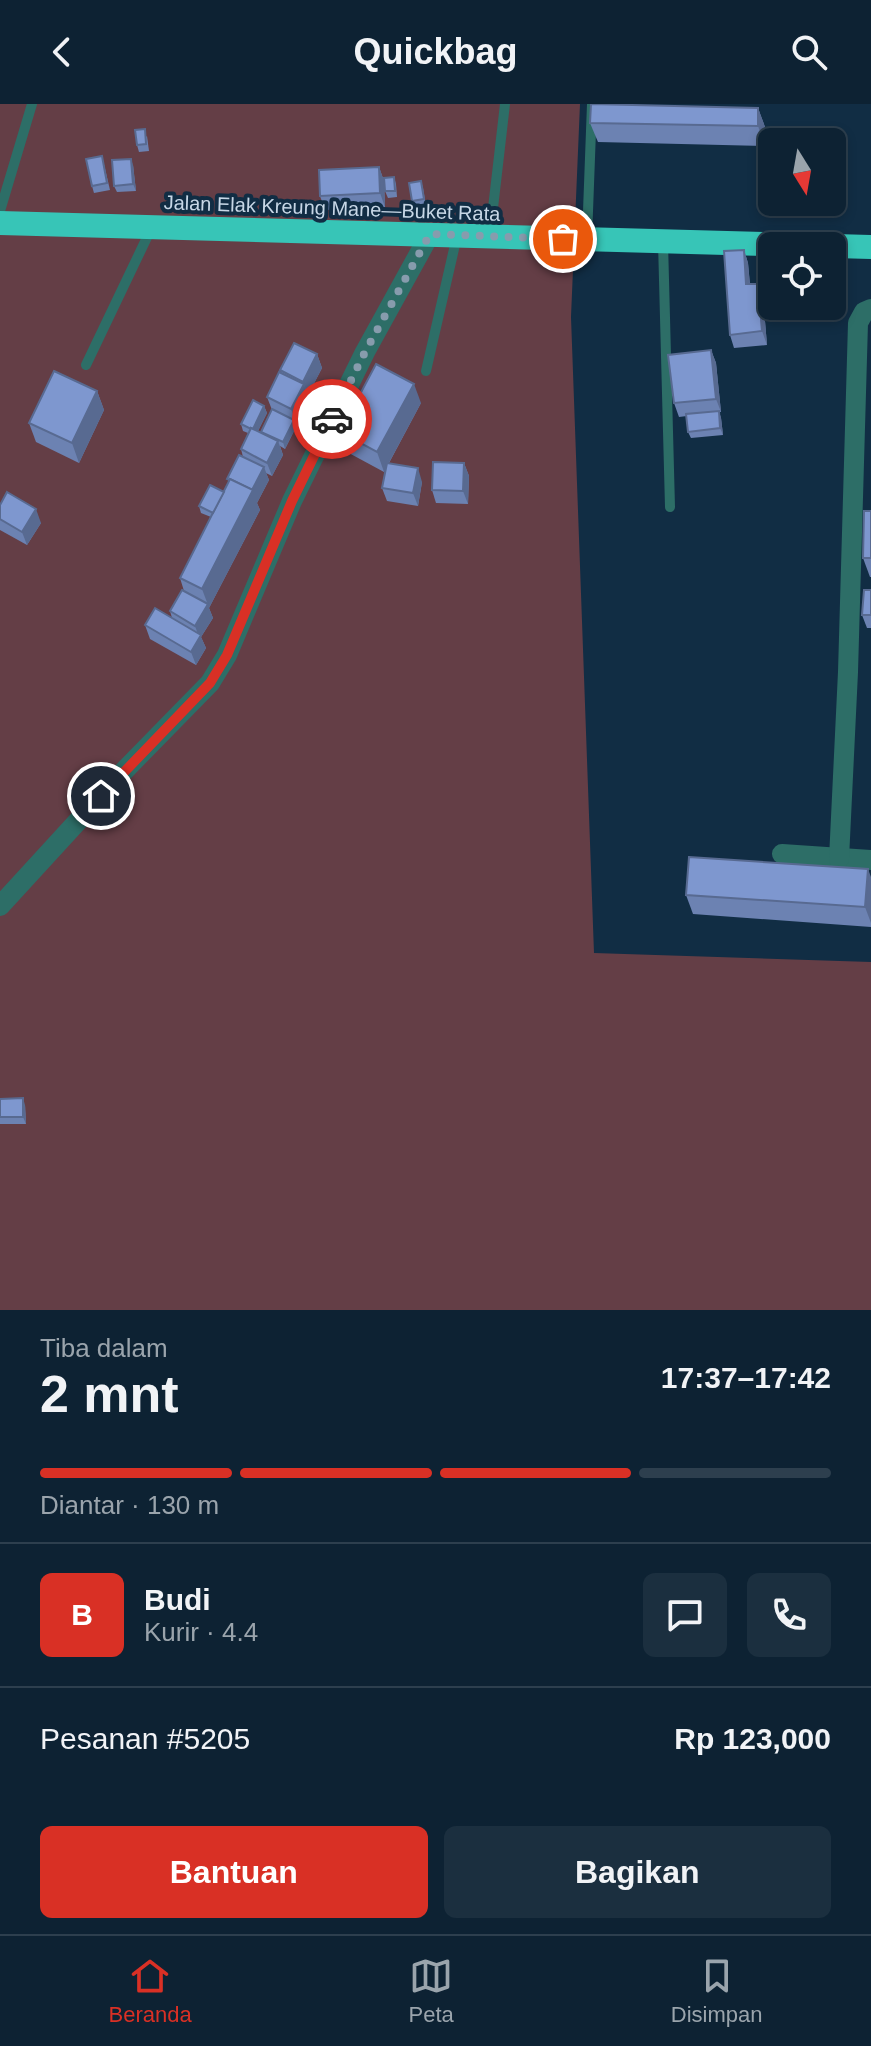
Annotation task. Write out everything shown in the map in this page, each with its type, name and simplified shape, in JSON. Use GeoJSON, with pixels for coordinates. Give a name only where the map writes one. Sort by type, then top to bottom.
{"type":"FeatureCollection","features":[{"type":"Feature","properties":{"kind":"highway","name":"Jalan Elak Kreung Mane—Buket Rata"},"geometry":{"type":"LineString","coordinates":[[0,223],[871,247]]}},
{"type":"Feature","properties":{"kind":"street"},"geometry":{"type":"LineString","coordinates":[[0,906],[121,774],[210,683],[227,655],[292,501],[365,352],[430,234]]}},
{"type":"Feature","properties":{"kind":"street"},"geometry":{"type":"LineString","coordinates":[[839,859],[862,495],[858,323],[864,312],[871,309]]}},
{"type":"Feature","properties":{"kind":"street"},"geometry":{"type":"LineString","coordinates":[[782,854],[871,860]]}},
{"type":"Feature","properties":{"kind":"lane"},"geometry":{"type":"LineString","coordinates":[[0,211],[32,104]]}},
{"type":"Feature","properties":{"kind":"lane"},"geometry":{"type":"LineString","coordinates":[[490,236],[505,104]]}},
{"type":"Feature","properties":{"kind":"lane"},"geometry":{"type":"LineString","coordinates":[[587,240],[592,104]]}},
{"type":"Feature","properties":{"kind":"lane"},"geometry":{"type":"LineString","coordinates":[[86,365],[152,226]]}},
{"type":"Feature","properties":{"kind":"lane"},"geometry":{"type":"LineString","coordinates":[[426,371],[458,235]]}},
{"type":"Feature","properties":{"kind":"lane"},"geometry":{"type":"LineString","coordinates":[[663,242],[670,507]]}},
{"type":"Feature","properties":{"kind":"shaded area"},"geometry":{"type":"Polygon","coordinates":[[[0,104],[580,104],[571,317],[594,953],[871,962],[871,1310],[0,1310],[0,104]]]}},
{"type":"Feature","properties":{"kind":"building"},"geometry":{"type":"Polygon","coordinates":[[[591,104],[758,108],[758,126],[590,123],[591,104]]]}},
{"type":"Feature","properties":{"kind":"building"},"geometry":{"type":"Polygon","coordinates":[[[145,129],[146,144],[137,145],[135,130],[145,129]]]}},
{"type":"Feature","properties":{"kind":"building"},"geometry":{"type":"Polygon","coordinates":[[[102,156],[107,183],[92,186],[86,159],[102,156]]]}},
{"type":"Feature","properties":{"kind":"building"},"geometry":{"type":"Polygon","coordinates":[[[131,159],[133,184],[114,186],[112,160],[131,159]]]}},
{"type":"Feature","properties":{"kind":"building"},"geometry":{"type":"Polygon","coordinates":[[[379,167],[380,193],[320,196],[319,170],[379,167]]]}},
{"type":"Feature","properties":{"kind":"building"},"geometry":{"type":"Polygon","coordinates":[[[394,177],[395,191],[385,191],[384,178],[394,177]]]}},
{"type":"Feature","properties":{"kind":"building"},"geometry":{"type":"Polygon","coordinates":[[[421,181],[424,199],[412,201],[409,183],[421,181]]]}},
{"type":"Feature","properties":{"kind":"building"},"geometry":{"type":"Polygon","coordinates":[[[744,250],[746,284],[758,284],[758,320],[761,320],[762,331],[730,335],[724,251],[744,250]]]}},
{"type":"Feature","properties":{"kind":"building"},"geometry":{"type":"Polygon","coordinates":[[[294,343],[317,354],[303,382],[280,370],[294,343]]]}},
{"type":"Feature","properties":{"kind":"building"},"geometry":{"type":"Polygon","coordinates":[[[711,350],[716,399],[674,403],[668,355],[711,350]]]}},
{"type":"Feature","properties":{"kind":"building"},"geometry":{"type":"Polygon","coordinates":[[[376,364],[414,384],[377,452],[340,432],[376,364]]]}},
{"type":"Feature","properties":{"kind":"building"},"geometry":{"type":"Polygon","coordinates":[[[54,371],[97,391],[72,443],[29,423],[54,371]]]}},
{"type":"Feature","properties":{"kind":"building"},"geometry":{"type":"Polygon","coordinates":[[[279,372],[304,384],[291,409],[267,397],[279,372]]]}},
{"type":"Feature","properties":{"kind":"building"},"geometry":{"type":"Polygon","coordinates":[[[253,400],[264,406],[251,429],[241,424],[253,400]]]}},
{"type":"Feature","properties":{"kind":"building"},"geometry":{"type":"Polygon","coordinates":[[[272,409],[294,420],[283,442],[261,432],[272,409]]]}},
{"type":"Feature","properties":{"kind":"building"},"geometry":{"type":"Polygon","coordinates":[[[719,411],[720,428],[688,432],[686,414],[719,411]]]}},
{"type":"Feature","properties":{"kind":"building"},"geometry":{"type":"Polygon","coordinates":[[[251,428],[278,441],[267,463],[241,449],[251,428]]]}},
{"type":"Feature","properties":{"kind":"building"},"geometry":{"type":"Polygon","coordinates":[[[239,455],[264,467],[252,490],[227,479],[239,455]]]}},
{"type":"Feature","properties":{"kind":"building"},"geometry":{"type":"Polygon","coordinates":[[[433,462],[464,463],[463,491],[432,490],[433,462]]]}},
{"type":"Feature","properties":{"kind":"building"},"geometry":{"type":"Polygon","coordinates":[[[387,463],[418,468],[413,493],[382,488],[387,463]]]}},
{"type":"Feature","properties":{"kind":"building"},"geometry":{"type":"Polygon","coordinates":[[[230,479],[253,490],[202,589],[180,578],[230,479]]]}},
{"type":"Feature","properties":{"kind":"building"},"geometry":{"type":"Polygon","coordinates":[[[210,485],[224,492],[213,513],[199,506],[210,485]]]}},
{"type":"Feature","properties":{"kind":"building"},"geometry":{"type":"Polygon","coordinates":[[[7,492],[36,509],[22,532],[0,519],[0,505],[7,492]]]}},
{"type":"Feature","properties":{"kind":"building"},"geometry":{"type":"Polygon","coordinates":[[[864,511],[871,511],[871,558],[863,558],[864,511]]]}},
{"type":"Feature","properties":{"kind":"building"},"geometry":{"type":"Polygon","coordinates":[[[182,590],[208,604],[195,626],[170,611],[182,590]]]}},
{"type":"Feature","properties":{"kind":"building"},"geometry":{"type":"Polygon","coordinates":[[[864,590],[871,590],[871,615],[862,615],[864,590]]]}},
{"type":"Feature","properties":{"kind":"building"},"geometry":{"type":"Polygon","coordinates":[[[155,608],[201,635],[191,652],[145,625],[155,608]]]}},
{"type":"Feature","properties":{"kind":"building"},"geometry":{"type":"Polygon","coordinates":[[[689,857],[868,869],[865,907],[686,895],[689,857]]]}},
{"type":"Feature","properties":{"kind":"building"},"geometry":{"type":"Polygon","coordinates":[[[23,1098],[23,1117],[0,1117],[0,1099],[23,1098]]]}},
{"type":"Feature","properties":{"kind":"way so far"},"geometry":{"type":"LineString","coordinates":[[332,419],[430,234],[563,239]]}},
{"type":"Feature","properties":{"kind":"route"},"geometry":{"type":"LineString","coordinates":[[101,796],[210,683],[227,655],[292,501],[332,419]]}}]}
